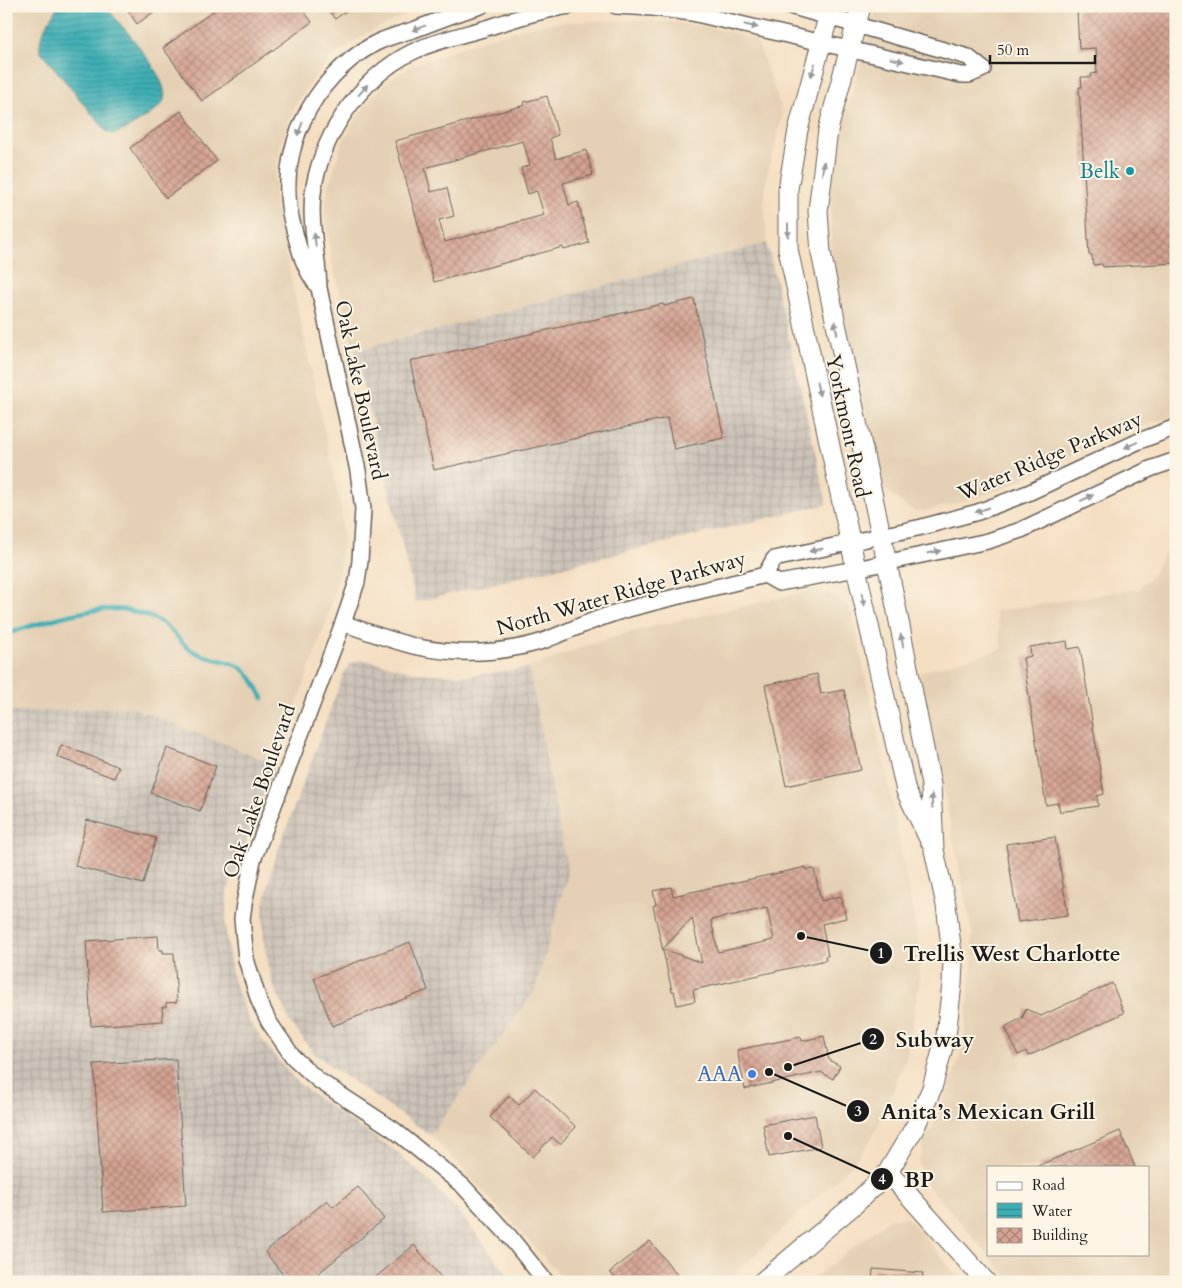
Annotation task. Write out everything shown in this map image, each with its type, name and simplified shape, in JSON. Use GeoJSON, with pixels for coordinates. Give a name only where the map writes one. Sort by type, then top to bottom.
{"type":"FeatureCollection","features":[{"type":"Feature","properties":{"kind":"street","name":"Oak Lake Boulevard"},"geometry":{"type":"LineString","coordinates":[[319,288],[303,262],[288,197],[288,178],[292,151],[309,108],[336,72],[375,44],[456,10],[481,6]]}},
{"type":"Feature","properties":{"kind":"street","name":"Oak Lake Boulevard"},"geometry":{"type":"LineString","coordinates":[[546,1282],[509,1236],[463,1186],[406,1139],[318,1080],[293,1057],[269,1022],[259,1001],[251,979],[244,944],[242,919],[253,860],[343,623],[357,582],[360,561],[363,509],[358,471],[319,288],[312,218],[314,188],[327,146],[337,124],[370,82],[383,70],[421,48],[532,14],[570,6]]}},
{"type":"Feature","properties":{"kind":"street"},"geometry":{"type":"LineString","coordinates":[[616,6],[692,12],[961,75],[969,75],[983,70],[968,57],[856,25],[829,11],[790,6]]}},
{"type":"Feature","properties":{"kind":"street","name":"Yorkmont Road"},"geometry":{"type":"LineString","coordinates":[[762,1282],[854,1204],[888,1172],[915,1126],[929,1096],[946,1036],[954,962],[946,905],[934,850],[931,785],[887,563],[820,254],[818,211],[828,130],[861,6]]}},
{"type":"Feature","properties":{"kind":"street"},"geometry":{"type":"LineString","coordinates":[[456,10],[463,35]]}},
{"type":"Feature","properties":{"kind":"street","name":"Yorkmont Road"},"geometry":{"type":"LineString","coordinates":[[829,11],[798,130],[788,189],[788,250],[850,542],[906,791],[934,850]]}},
{"type":"Feature","properties":{"kind":"street","name":"Water Ridge Parkway"},"geometry":{"type":"LineString","coordinates":[[881,536],[978,512],[1028,492],[1120,449],[1176,426]]}},
{"type":"Feature","properties":{"kind":"street"},"geometry":{"type":"LineString","coordinates":[[887,563],[988,541],[1020,530],[1150,469],[1176,460]]}},
{"type":"Feature","properties":{"kind":"street","name":"North Water Ridge Parkway"},"geometry":{"type":"LineString","coordinates":[[765,575],[774,559],[881,536]]}},
{"type":"Feature","properties":{"kind":"street","name":"North Water Ridge Parkway"},"geometry":{"type":"LineString","coordinates":[[343,623],[399,643],[437,651],[473,653],[510,649],[543,641],[590,621],[621,611],[765,575],[779,583],[887,563]]}},
{"type":"Feature","properties":{"kind":"street"},"geometry":{"type":"LineString","coordinates":[[888,1172],[986,1282]]}},
{"type":"Feature","properties":{"kind":"shaded area"},"geometry":{"type":"Polygon","coordinates":[[[6,6],[424,6],[365,34],[335,54],[313,79],[295,106],[281,142],[275,176],[275,205],[341,507],[343,539],[338,579],[325,626],[275,764],[131,707],[6,712],[6,6]]]}},
{"type":"Feature","properties":{"kind":"shaded area"},"geometry":{"type":"Polygon","coordinates":[[[877,6],[1176,6],[1176,416],[1150,423],[1091,447],[1004,488],[962,502],[924,511],[915,511],[892,496],[884,487],[877,463],[831,251],[831,182],[840,136],[877,6]]]}},
{"type":"Feature","properties":{"kind":"shaded area"},"geometry":{"type":"Polygon","coordinates":[[[631,20],[709,27],[756,39],[783,113],[767,175],[764,204],[767,243],[355,351],[332,262],[324,212],[328,189],[341,145],[356,118],[373,95],[392,78],[417,64],[482,40],[533,26],[562,22],[631,20]]]}},
{"type":"Feature","properties":{"kind":"shaded area"},"geometry":{"type":"Polygon","coordinates":[[[767,243],[827,504],[416,602],[355,351],[767,243]]]}},
{"type":"Feature","properties":{"kind":"shaded area"},"geometry":{"type":"Polygon","coordinates":[[[1176,543],[1176,1282],[1011,1282],[989,1256],[1150,1256],[1150,1166],[987,1166],[987,1254],[924,1180],[919,1163],[924,1143],[935,1122],[962,1052],[973,959],[972,933],[920,672],[1002,649],[995,611],[1138,589],[1152,576],[1162,556],[1176,543]]]}},
{"type":"Feature","properties":{"kind":"shaded area"},"geometry":{"type":"Polygon","coordinates":[[[809,591],[829,594],[852,613],[886,772],[921,955],[919,983],[907,1055],[884,1114],[870,1141],[850,1167],[725,1282],[567,1282],[431,1135],[535,991],[568,874],[529,668],[577,649],[626,633],[809,591]]]}},
{"type":"Feature","properties":{"kind":"shaded area"},"geometry":{"type":"Polygon","coordinates":[[[359,660],[418,673],[467,676],[529,668],[568,874],[535,991],[431,1135],[334,1069],[312,1051],[290,1022],[272,982],[264,942],[263,911],[272,867],[343,675],[350,664],[359,660]]]}},
{"type":"Feature","properties":{"kind":"shaded area"},"geometry":{"type":"Polygon","coordinates":[[[131,707],[275,764],[227,893],[225,927],[233,980],[250,1023],[272,1053],[299,1084],[348,1120],[393,1149],[431,1183],[461,1214],[513,1282],[6,1282],[6,712],[131,707]]]}},
{"type":"Feature","properties":{"kind":"shaded area"},"geometry":{"type":"Polygon","coordinates":[[[905,1217],[922,1233],[962,1282],[809,1282],[889,1219],[905,1217]]]}},
{"type":"Feature","properties":{"kind":"water"},"geometry":{"type":"Polygon","coordinates":[[[58,6],[105,6],[143,52],[161,81],[164,93],[163,102],[154,112],[124,130],[112,134],[106,131],[41,52],[42,34],[58,6]]]}},
{"type":"Feature","properties":{"kind":"building"},"geometry":{"type":"Polygon","coordinates":[[[125,6],[162,6],[137,24],[125,6]]]}},
{"type":"Feature","properties":{"kind":"building"},"geometry":{"type":"Polygon","coordinates":[[[220,6],[300,6],[312,22],[202,101],[163,48],[220,6]]]}},
{"type":"Feature","properties":{"kind":"building"},"geometry":{"type":"Polygon","coordinates":[[[326,6],[353,6],[335,19],[326,6]]]}},
{"type":"Feature","properties":{"kind":"building","name":"Belk"},"geometry":{"type":"Polygon","coordinates":[[[1081,6],[1176,6],[1176,263],[1103,267],[1102,264],[1093,265],[1092,255],[1089,255],[1079,87],[1082,87],[1081,77],[1091,77],[1091,74],[1097,73],[1096,48],[1079,49],[1077,10],[1081,10],[1081,6]]]}},
{"type":"Feature","properties":{"kind":"building"},"geometry":{"type":"Polygon","coordinates":[[[547,96],[558,135],[550,138],[556,159],[586,150],[593,175],[563,183],[569,205],[578,202],[589,243],[564,250],[563,247],[434,282],[395,141],[525,105],[524,102],[547,96]],[[523,141],[425,168],[431,192],[447,188],[454,216],[439,220],[445,242],[544,215],[537,191],[528,194],[521,168],[530,165],[523,141]]]}},
{"type":"Feature","properties":{"kind":"building"},"geometry":{"type":"Polygon","coordinates":[[[181,111],[217,161],[166,198],[130,148],[181,111]]]}},
{"type":"Feature","properties":{"kind":"building"},"geometry":{"type":"Polygon","coordinates":[[[694,299],[724,438],[674,449],[667,418],[434,470],[410,361],[663,304],[664,306],[694,299]]]}},
{"type":"Feature","properties":{"kind":"building"},"geometry":{"type":"Polygon","coordinates":[[[1067,641],[1068,649],[1080,647],[1104,794],[1097,796],[1098,806],[1060,812],[1058,803],[1046,805],[1023,658],[1031,656],[1030,647],[1067,641]]]}},
{"type":"Feature","properties":{"kind":"building"},"geometry":{"type":"Polygon","coordinates":[[[817,674],[821,694],[844,690],[861,770],[786,786],[765,685],[817,674]]]}},
{"type":"Feature","properties":{"kind":"building"},"geometry":{"type":"Polygon","coordinates":[[[61,745],[119,767],[114,778],[57,757],[61,745]]]}},
{"type":"Feature","properties":{"kind":"building"},"geometry":{"type":"Polygon","coordinates":[[[167,748],[216,766],[200,811],[151,793],[167,748]]]}},
{"type":"Feature","properties":{"kind":"building"},"geometry":{"type":"Polygon","coordinates":[[[87,820],[156,838],[143,884],[75,866],[87,820]]]}},
{"type":"Feature","properties":{"kind":"building"},"geometry":{"type":"Polygon","coordinates":[[[1055,837],[1068,915],[1018,922],[1006,844],[1055,837]]]}},
{"type":"Feature","properties":{"kind":"building"},"geometry":{"type":"Polygon","coordinates":[[[806,867],[807,870],[814,869],[821,901],[841,896],[846,918],[822,924],[828,956],[825,956],[826,960],[693,990],[695,1001],[677,1005],[674,991],[672,991],[653,906],[656,905],[653,891],[671,887],[673,896],[806,867]],[[767,908],[711,920],[718,952],[774,940],[767,908]],[[692,918],[663,949],[702,963],[692,918]]]}},
{"type":"Feature","properties":{"kind":"building"},"geometry":{"type":"Polygon","coordinates":[[[158,936],[159,950],[163,950],[163,953],[174,953],[177,1002],[166,1003],[166,1007],[162,1007],[163,1021],[91,1026],[86,941],[158,936]]]}},
{"type":"Feature","properties":{"kind":"building"},"geometry":{"type":"Polygon","coordinates":[[[410,942],[428,990],[332,1026],[314,978],[410,942]]]}},
{"type":"Feature","properties":{"kind":"building"},"geometry":{"type":"Polygon","coordinates":[[[1112,983],[1124,1013],[1028,1056],[1026,1051],[1018,1055],[1005,1027],[1022,1018],[1026,1009],[1041,1016],[1112,983]]]}},
{"type":"Feature","properties":{"kind":"building"},"geometry":{"type":"Polygon","coordinates":[[[824,1036],[829,1060],[840,1066],[833,1079],[821,1072],[745,1089],[737,1050],[801,1037],[802,1041],[824,1036]]]}},
{"type":"Feature","properties":{"kind":"building"},"geometry":{"type":"Polygon","coordinates":[[[176,1059],[186,1206],[103,1212],[94,1064],[176,1059]]]}},
{"type":"Feature","properties":{"kind":"building"},"geometry":{"type":"Polygon","coordinates":[[[535,1088],[576,1127],[560,1144],[552,1137],[533,1157],[490,1117],[509,1096],[519,1105],[535,1088]]]}},
{"type":"Feature","properties":{"kind":"building"},"geometry":{"type":"Polygon","coordinates":[[[815,1115],[821,1147],[769,1157],[763,1125],[815,1115]]]}},
{"type":"Feature","properties":{"kind":"building"},"geometry":{"type":"Polygon","coordinates":[[[1120,1131],[1135,1166],[1037,1166],[1120,1131]]]}},
{"type":"Feature","properties":{"kind":"building"},"geometry":{"type":"Polygon","coordinates":[[[358,1187],[384,1219],[308,1282],[289,1282],[265,1252],[327,1200],[333,1207],[358,1187]]]}},
{"type":"Feature","properties":{"kind":"building"},"geometry":{"type":"Polygon","coordinates":[[[650,1241],[683,1282],[618,1282],[610,1272],[650,1241]]]}},
{"type":"Feature","properties":{"kind":"building"},"geometry":{"type":"Polygon","coordinates":[[[414,1245],[445,1282],[370,1282],[414,1245]]]}},
{"type":"Feature","properties":{"kind":"building"},"geometry":{"type":"Polygon","coordinates":[[[873,1269],[923,1273],[922,1282],[872,1282],[873,1269]]]}},
{"type":"Feature","properties":{"kind":"waterway"},"geometry":{"type":"LineString","coordinates":[[6,634],[82,612],[113,609],[126,610],[151,617],[164,624],[188,648],[198,654],[229,662],[240,667],[251,677],[263,698]]}},
{"type":"Feature","properties":{"kind":"place","name":"Belk"},"geometry":{"type":"Point","coordinates":[1130,171]}},
{"type":"Feature","properties":{"kind":"place","name":"Trellis West Charlotte"},"geometry":{"type":"Point","coordinates":[801,936]}},
{"type":"Feature","properties":{"kind":"place","name":"Subway"},"geometry":{"type":"Point","coordinates":[788,1067]}},
{"type":"Feature","properties":{"kind":"place","name":"Anita’s Mexican Grill"},"geometry":{"type":"Point","coordinates":[769,1072]}},
{"type":"Feature","properties":{"kind":"place","name":"AAA"},"geometry":{"type":"Point","coordinates":[752,1074]}},
{"type":"Feature","properties":{"kind":"place","name":"BP"},"geometry":{"type":"Point","coordinates":[788,1136]}}]}
